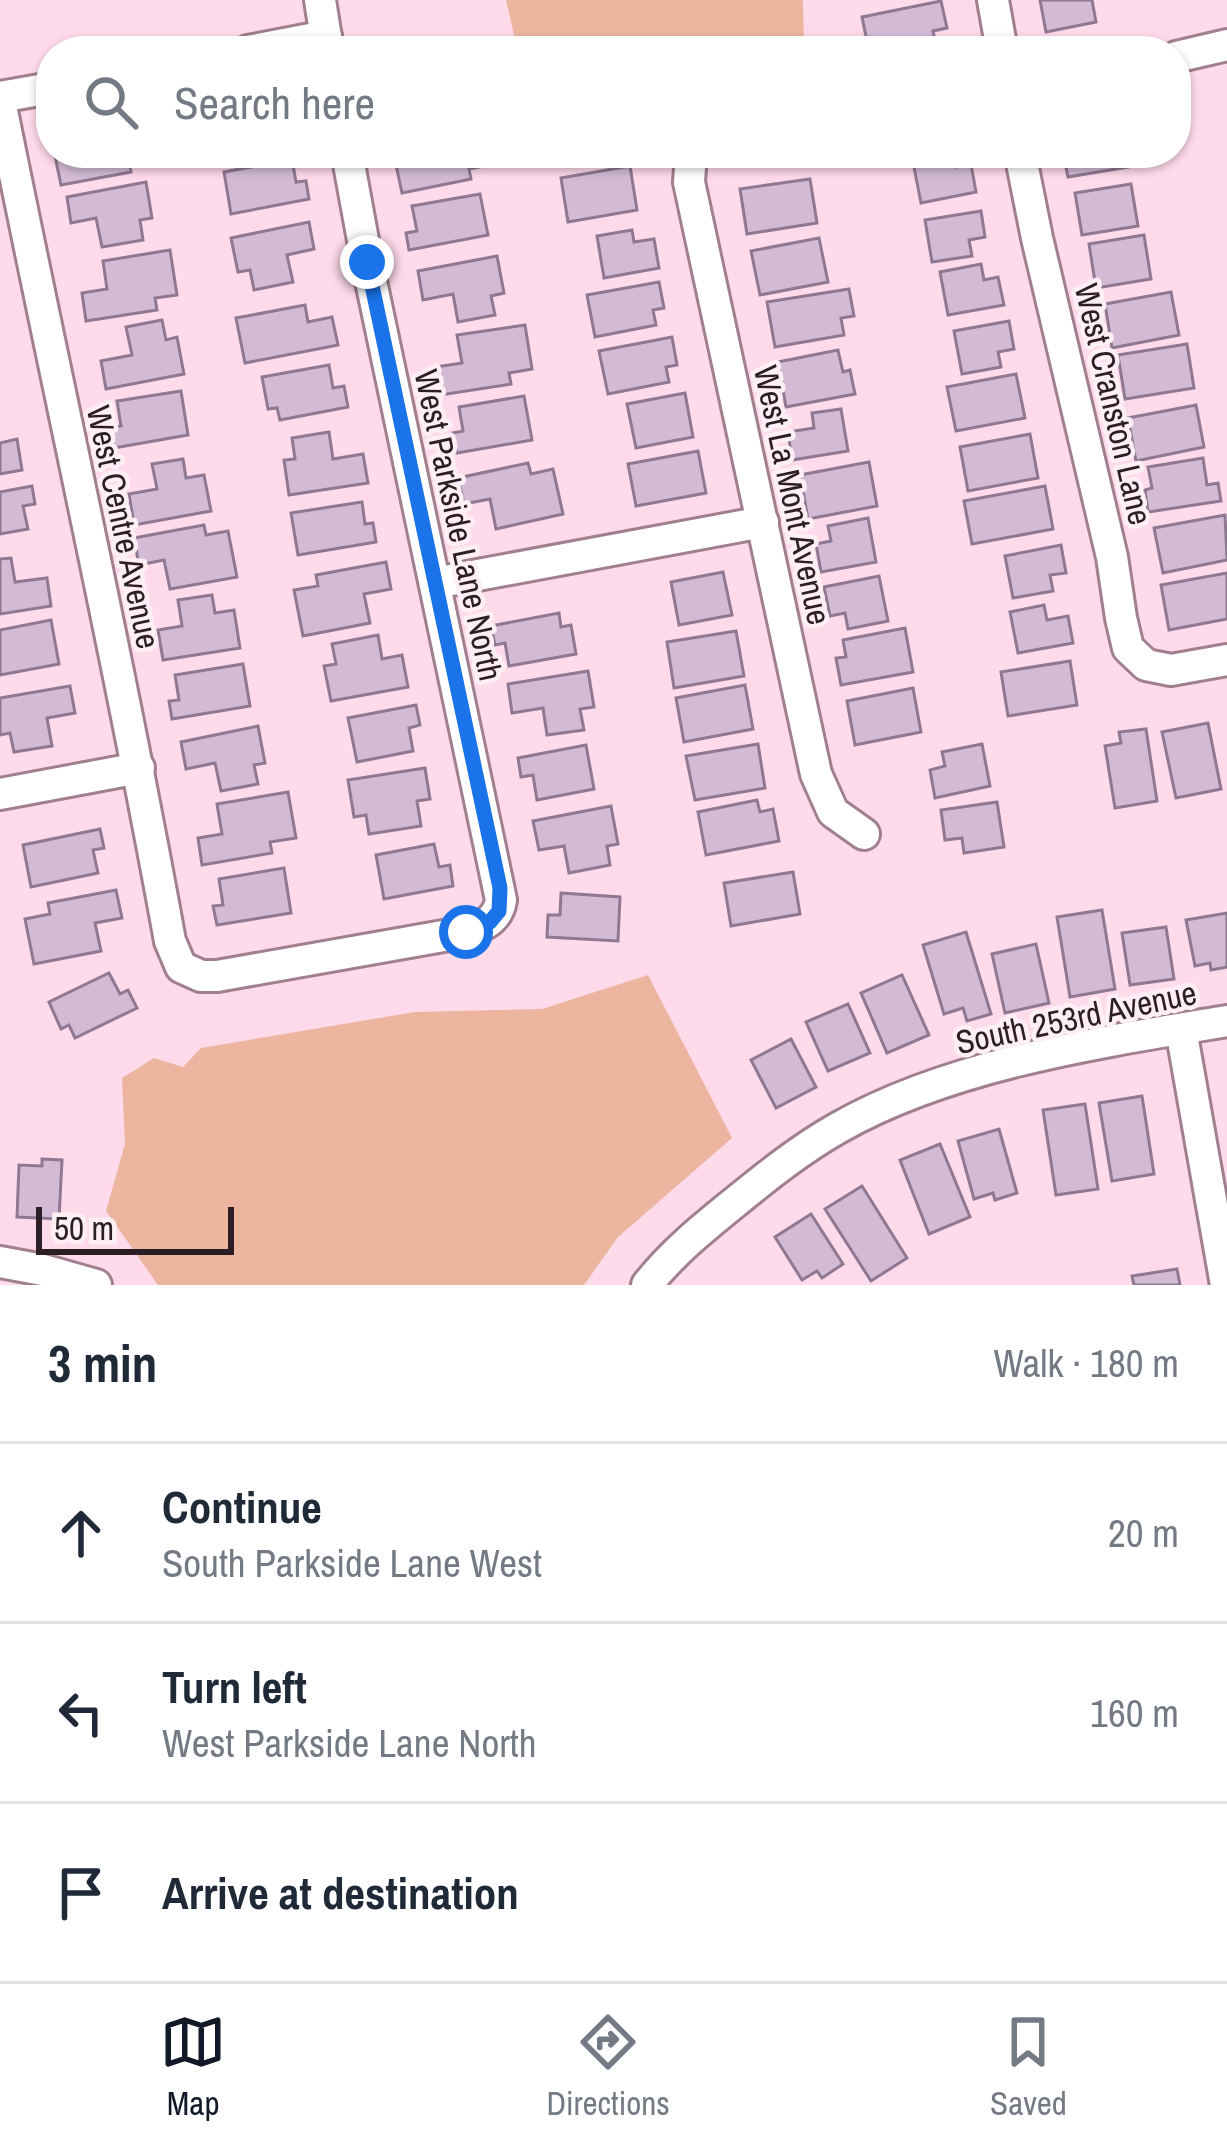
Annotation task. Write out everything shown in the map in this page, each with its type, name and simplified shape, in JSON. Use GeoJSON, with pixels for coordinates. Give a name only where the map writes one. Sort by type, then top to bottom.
{"type":"FeatureCollection","features":[{"type":"Feature","properties":{"kind":"street"},"geometry":{"type":"LineString","coordinates":[[320,0],[326,36]]}},
{"type":"Feature","properties":{"kind":"street"},"geometry":{"type":"LineString","coordinates":[[994,0],[999,36]]}},
{"type":"Feature","properties":{"kind":"street"},"geometry":{"type":"LineString","coordinates":[[1191,53],[1227,45]]}},
{"type":"Feature","properties":{"kind":"street"},"geometry":{"type":"LineString","coordinates":[[0,99],[36,91]]}},
{"type":"Feature","properties":{"kind":"street","name":"West Centre Avenue"},"geometry":{"type":"LineString","coordinates":[[0,99],[139,768],[170,941],[181,968]]}},
{"type":"Feature","properties":{"kind":"street","name":"West Parkside Lane North"},"geometry":{"type":"LineString","coordinates":[[181,968],[201,976],[466,932],[490,922],[499,911],[500,888],[350,168]]}},
{"type":"Feature","properties":{"kind":"street","name":"West La Mont Avenue"},"geometry":{"type":"LineString","coordinates":[[690,168],[689,182],[816,774],[833,812],[864,834]]}},
{"type":"Feature","properties":{"kind":"street","name":"West Cranston Lane"},"geometry":{"type":"LineString","coordinates":[[1023,168],[1112,556],[1128,648],[1146,665],[1171,670],[1227,660]]}},
{"type":"Feature","properties":{"kind":"street"},"geometry":{"type":"LineString","coordinates":[[435,583],[763,522]]}},
{"type":"Feature","properties":{"kind":"street"},"geometry":{"type":"LineString","coordinates":[[0,794],[139,768]]}},
{"type":"Feature","properties":{"kind":"street","name":"South 253rd Avenue"},"geometry":{"type":"LineString","coordinates":[[647,1285],[703,1228],[773,1172],[839,1128],[896,1101],[1008,1063],[1227,1021]]}},
{"type":"Feature","properties":{"kind":"street"},"geometry":{"type":"LineString","coordinates":[[1181,1029],[1226,1285]]}},
{"type":"Feature","properties":{"kind":"street"},"geometry":{"type":"LineString","coordinates":[[0,1262],[96,1285]]}},
{"type":"Feature","properties":{"kind":"shaded area"},"geometry":{"type":"Polygon","coordinates":[[[506,0],[803,0],[804,36],[514,36],[506,0]]]}},
{"type":"Feature","properties":{"kind":"shaded area"},"geometry":{"type":"Polygon","coordinates":[[[648,975],[732,1138],[618,1237],[584,1285],[158,1285],[106,1211],[125,1144],[122,1078],[154,1058],[183,1067],[201,1048],[415,1012],[542,1009],[648,975]]]}},
{"type":"Feature","properties":{"kind":"building"},"geometry":{"type":"Polygon","coordinates":[[[1040,0],[1092,0],[1096,22],[1046,32],[1040,0]]]}},
{"type":"Feature","properties":{"kind":"building"},"geometry":{"type":"Polygon","coordinates":[[[941,1],[947,28],[933,31],[934,36],[866,36],[862,17],[941,1]]]}},
{"type":"Feature","properties":{"kind":"building"},"geometry":{"type":"Polygon","coordinates":[[[57,168],[130,168],[131,172],[61,185],[57,168]]]}},
{"type":"Feature","properties":{"kind":"building"},"geometry":{"type":"Polygon","coordinates":[[[294,168],[296,182],[306,181],[309,199],[231,214],[224,172],[294,168]]]}},
{"type":"Feature","properties":{"kind":"building"},"geometry":{"type":"Polygon","coordinates":[[[397,168],[474,168],[469,169],[471,179],[402,193],[397,168]]]}},
{"type":"Feature","properties":{"kind":"building"},"geometry":{"type":"Polygon","coordinates":[[[630,168],[637,210],[568,222],[561,178],[630,168]]]}},
{"type":"Feature","properties":{"kind":"building"},"geometry":{"type":"Polygon","coordinates":[[[914,168],[972,168],[976,192],[921,203],[914,168]]]}},
{"type":"Feature","properties":{"kind":"building"},"geometry":{"type":"Polygon","coordinates":[[[1066,168],[1122,168],[1068,177],[1066,168]]]}},
{"type":"Feature","properties":{"kind":"building"},"geometry":{"type":"Polygon","coordinates":[[[810,179],[817,223],[747,234],[740,189],[810,179]]]}},
{"type":"Feature","properties":{"kind":"building"},"geometry":{"type":"Polygon","coordinates":[[[146,182],[152,218],[140,220],[143,240],[102,247],[96,218],[71,223],[67,197],[146,182]]]}},
{"type":"Feature","properties":{"kind":"building"},"geometry":{"type":"Polygon","coordinates":[[[1131,184],[1138,226],[1082,235],[1075,193],[1131,184]]]}},
{"type":"Feature","properties":{"kind":"building"},"geometry":{"type":"Polygon","coordinates":[[[480,194],[488,235],[409,250],[406,233],[417,231],[412,206],[480,194]]]}},
{"type":"Feature","properties":{"kind":"building"},"geometry":{"type":"Polygon","coordinates":[[[981,211],[985,237],[969,240],[972,256],[932,262],[925,220],[981,211]]]}},
{"type":"Feature","properties":{"kind":"building"},"geometry":{"type":"Polygon","coordinates":[[[309,222],[314,249],[287,255],[293,282],[254,290],[250,270],[238,272],[231,238],[309,222]]]}},
{"type":"Feature","properties":{"kind":"building"},"geometry":{"type":"Polygon","coordinates":[[[632,230],[634,242],[654,239],[659,268],[604,278],[597,236],[632,230]]]}},
{"type":"Feature","properties":{"kind":"building"},"geometry":{"type":"Polygon","coordinates":[[[1144,235],[1151,279],[1096,288],[1089,244],[1144,235]]]}},
{"type":"Feature","properties":{"kind":"building"},"geometry":{"type":"Polygon","coordinates":[[[819,238],[828,282],[760,295],[751,251],[819,238]]]}},
{"type":"Feature","properties":{"kind":"building"},"geometry":{"type":"Polygon","coordinates":[[[170,250],[177,295],[155,298],[157,310],[86,321],[82,293],[107,289],[103,261],[170,250]]]}},
{"type":"Feature","properties":{"kind":"building"},"geometry":{"type":"Polygon","coordinates":[[[497,256],[504,293],[491,296],[495,315],[458,322],[453,294],[423,300],[418,271],[497,256]]]}},
{"type":"Feature","properties":{"kind":"building"},"geometry":{"type":"Polygon","coordinates":[[[981,264],[984,280],[998,277],[1004,305],[948,315],[940,272],[981,264]]]}},
{"type":"Feature","properties":{"kind":"building"},"geometry":{"type":"Polygon","coordinates":[[[659,282],[664,308],[653,310],[656,325],[595,337],[587,295],[659,282]]]}},
{"type":"Feature","properties":{"kind":"building"},"geometry":{"type":"Polygon","coordinates":[[[849,289],[854,316],[841,318],[844,335],[775,347],[767,302],[849,289]]]}},
{"type":"Feature","properties":{"kind":"building"},"geometry":{"type":"Polygon","coordinates":[[[1171,292],[1179,335],[1112,348],[1105,304],[1171,292]]]}},
{"type":"Feature","properties":{"kind":"building"},"geometry":{"type":"Polygon","coordinates":[[[305,305],[308,322],[332,317],[338,345],[245,363],[236,318],[305,305]]]}},
{"type":"Feature","properties":{"kind":"building"},"geometry":{"type":"Polygon","coordinates":[[[162,320],[166,340],[177,337],[184,374],[106,389],[101,361],[132,355],[126,327],[162,320]]]}},
{"type":"Feature","properties":{"kind":"building"},"geometry":{"type":"Polygon","coordinates":[[[1009,321],[1014,349],[998,352],[1001,367],[962,374],[954,331],[1009,321]]]}},
{"type":"Feature","properties":{"kind":"building"},"geometry":{"type":"Polygon","coordinates":[[[525,325],[532,369],[509,373],[511,384],[440,395],[436,367],[462,363],[457,335],[525,325]]]}},
{"type":"Feature","properties":{"kind":"building"},"geometry":{"type":"Polygon","coordinates":[[[672,337],[677,365],[666,367],[669,382],[608,394],[599,351],[672,337]]]}},
{"type":"Feature","properties":{"kind":"building"},"geometry":{"type":"Polygon","coordinates":[[[1187,344],[1194,388],[1125,399],[1118,355],[1187,344]]]}},
{"type":"Feature","properties":{"kind":"building"},"geometry":{"type":"Polygon","coordinates":[[[838,350],[843,372],[850,370],[855,394],[786,407],[778,362],[838,350]]]}},
{"type":"Feature","properties":{"kind":"building"},"geometry":{"type":"Polygon","coordinates":[[[329,365],[333,388],[344,386],[348,407],[280,420],[277,408],[268,409],[262,377],[329,365]]]}},
{"type":"Feature","properties":{"kind":"building"},"geometry":{"type":"Polygon","coordinates":[[[1016,374],[1025,418],[956,431],[947,387],[1016,374]]]}},
{"type":"Feature","properties":{"kind":"building"},"geometry":{"type":"Polygon","coordinates":[[[181,391],[188,435],[114,448],[111,427],[121,426],[117,401],[181,391]]]}},
{"type":"Feature","properties":{"kind":"building"},"geometry":{"type":"Polygon","coordinates":[[[685,393],[693,437],[636,448],[627,404],[685,393]]]}},
{"type":"Feature","properties":{"kind":"building"},"geometry":{"type":"Polygon","coordinates":[[[524,396],[532,440],[457,453],[453,433],[463,431],[459,407],[524,396]]]}},
{"type":"Feature","properties":{"kind":"building"},"geometry":{"type":"Polygon","coordinates":[[[1196,405],[1204,447],[1136,461],[1128,418],[1196,405]]]}},
{"type":"Feature","properties":{"kind":"building"},"geometry":{"type":"Polygon","coordinates":[[[841,409],[848,451],[792,460],[788,432],[814,428],[812,413],[841,409]]]}},
{"type":"Feature","properties":{"kind":"building"},"geometry":{"type":"Polygon","coordinates":[[[329,432],[333,459],[363,454],[368,483],[289,495],[284,460],[295,459],[292,438],[329,432]]]}},
{"type":"Feature","properties":{"kind":"building"},"geometry":{"type":"Polygon","coordinates":[[[1030,434],[1038,478],[968,491],[960,447],[1030,434]]]}},
{"type":"Feature","properties":{"kind":"building"},"geometry":{"type":"Polygon","coordinates":[[[17,439],[22,470],[0,474],[0,443],[17,439]]]}},
{"type":"Feature","properties":{"kind":"building"},"geometry":{"type":"Polygon","coordinates":[[[698,451],[706,493],[636,506],[628,464],[698,451]]]}},
{"type":"Feature","properties":{"kind":"building"},"geometry":{"type":"Polygon","coordinates":[[[1203,458],[1207,485],[1218,483],[1221,501],[1148,512],[1145,490],[1152,488],[1148,467],[1203,458]]]}},
{"type":"Feature","properties":{"kind":"building"},"geometry":{"type":"Polygon","coordinates":[[[183,459],[186,478],[204,475],[211,511],[134,525],[129,494],[157,489],[152,464],[183,459]]]}},
{"type":"Feature","properties":{"kind":"building"},"geometry":{"type":"Polygon","coordinates":[[[869,462],[877,506],[808,519],[800,475],[869,462]]]}},
{"type":"Feature","properties":{"kind":"building"},"geometry":{"type":"Polygon","coordinates":[[[528,463],[531,474],[553,469],[563,514],[496,529],[490,499],[464,504],[458,478],[528,463]]]}},
{"type":"Feature","properties":{"kind":"building"},"geometry":{"type":"Polygon","coordinates":[[[32,486],[35,504],[23,506],[28,529],[0,534],[0,492],[32,486]]]}},
{"type":"Feature","properties":{"kind":"building"},"geometry":{"type":"Polygon","coordinates":[[[1045,486],[1053,529],[972,544],[964,501],[1045,486]]]}},
{"type":"Feature","properties":{"kind":"building"},"geometry":{"type":"Polygon","coordinates":[[[362,502],[365,524],[373,523],[376,542],[298,555],[291,513],[362,502]]]}},
{"type":"Feature","properties":{"kind":"building"},"geometry":{"type":"Polygon","coordinates":[[[1225,515],[1227,560],[1163,573],[1154,528],[1225,515]]]}},
{"type":"Feature","properties":{"kind":"building"},"geometry":{"type":"Polygon","coordinates":[[[868,518],[876,562],[821,572],[816,544],[831,541],[828,526],[868,518]]]}},
{"type":"Feature","properties":{"kind":"building"},"geometry":{"type":"Polygon","coordinates":[[[204,525],[206,535],[228,531],[237,577],[170,589],[164,560],[139,565],[134,538],[204,525]]]}},
{"type":"Feature","properties":{"kind":"building"},"geometry":{"type":"Polygon","coordinates":[[[1061,545],[1066,573],[1050,575],[1053,591],[1013,598],[1005,556],[1061,545]]]}},
{"type":"Feature","properties":{"kind":"building"},"geometry":{"type":"Polygon","coordinates":[[[11,558],[15,582],[47,578],[51,606],[0,614],[0,559],[11,558]]]}},
{"type":"Feature","properties":{"kind":"building"},"geometry":{"type":"Polygon","coordinates":[[[386,562],[391,589],[364,594],[370,623],[303,636],[294,590],[318,586],[316,575],[386,562]]]}},
{"type":"Feature","properties":{"kind":"building"},"geometry":{"type":"Polygon","coordinates":[[[723,572],[732,615],[679,625],[671,582],[723,572]]]}},
{"type":"Feature","properties":{"kind":"building"},"geometry":{"type":"Polygon","coordinates":[[[1227,573],[1227,619],[1169,630],[1161,585],[1227,573]]]}},
{"type":"Feature","properties":{"kind":"building"},"geometry":{"type":"Polygon","coordinates":[[[879,576],[888,621],[848,629],[845,613],[830,616],[824,587],[879,576]]]}},
{"type":"Feature","properties":{"kind":"building"},"geometry":{"type":"Polygon","coordinates":[[[212,595],[215,613],[234,610],[240,648],[163,660],[158,630],[182,626],[178,600],[212,595]]]}},
{"type":"Feature","properties":{"kind":"building"},"geometry":{"type":"Polygon","coordinates":[[[1044,605],[1047,620],[1068,616],[1073,643],[1018,653],[1010,612],[1044,605]]]}},
{"type":"Feature","properties":{"kind":"building"},"geometry":{"type":"Polygon","coordinates":[[[559,613],[561,627],[571,625],[576,654],[509,666],[505,643],[495,645],[491,626],[559,613]]]}},
{"type":"Feature","properties":{"kind":"building"},"geometry":{"type":"Polygon","coordinates":[[[51,620],[59,664],[0,675],[0,630],[51,620]]]}},
{"type":"Feature","properties":{"kind":"building"},"geometry":{"type":"Polygon","coordinates":[[[905,628],[913,672],[841,685],[836,658],[846,657],[843,640],[905,628]]]}},
{"type":"Feature","properties":{"kind":"building"},"geometry":{"type":"Polygon","coordinates":[[[736,631],[744,676],[674,688],[667,642],[736,631]]]}},
{"type":"Feature","properties":{"kind":"building"},"geometry":{"type":"Polygon","coordinates":[[[378,635],[382,659],[402,655],[408,687],[331,701],[324,666],[336,664],[332,644],[378,635]]]}},
{"type":"Feature","properties":{"kind":"building"},"geometry":{"type":"Polygon","coordinates":[[[1070,661],[1077,705],[1008,716],[1001,672],[1070,661]]]}},
{"type":"Feature","properties":{"kind":"building"},"geometry":{"type":"Polygon","coordinates":[[[243,664],[250,706],[172,719],[169,701],[179,700],[175,675],[243,664]]]}},
{"type":"Feature","properties":{"kind":"building"},"geometry":{"type":"Polygon","coordinates":[[[588,671],[594,707],[580,709],[584,730],[547,735],[543,708],[512,713],[508,684],[588,671]]]}},
{"type":"Feature","properties":{"kind":"building"},"geometry":{"type":"Polygon","coordinates":[[[745,685],[753,729],[684,742],[676,698],[745,685]]]}},
{"type":"Feature","properties":{"kind":"building"},"geometry":{"type":"Polygon","coordinates":[[[70,686],[75,713],[47,718],[52,746],[14,752],[10,733],[0,735],[0,698],[70,686]]]}},
{"type":"Feature","properties":{"kind":"building"},"geometry":{"type":"Polygon","coordinates":[[[913,688],[921,732],[855,745],[847,701],[913,688]]]}},
{"type":"Feature","properties":{"kind":"building"},"geometry":{"type":"Polygon","coordinates":[[[416,705],[420,725],[409,728],[413,751],[357,762],[348,718],[416,705]]]}},
{"type":"Feature","properties":{"kind":"building"},"geometry":{"type":"Polygon","coordinates":[[[1208,723],[1221,789],[1176,798],[1162,732],[1208,723]]]}},
{"type":"Feature","properties":{"kind":"building"},"geometry":{"type":"Polygon","coordinates":[[[258,726],[265,763],[254,765],[258,784],[221,791],[215,763],[186,769],[181,742],[258,726]]]}},
{"type":"Feature","properties":{"kind":"building"},"geometry":{"type":"Polygon","coordinates":[[[1146,729],[1157,801],[1115,808],[1105,746],[1121,743],[1119,732],[1146,729]]]}},
{"type":"Feature","properties":{"kind":"building"},"geometry":{"type":"Polygon","coordinates":[[[758,744],[765,788],[695,800],[686,756],[758,744]]]}},
{"type":"Feature","properties":{"kind":"building"},"geometry":{"type":"Polygon","coordinates":[[[982,744],[990,786],[935,798],[930,770],[945,766],[942,752],[982,744]]]}},
{"type":"Feature","properties":{"kind":"building"},"geometry":{"type":"Polygon","coordinates":[[[586,745],[594,789],[537,800],[533,775],[521,777],[518,758],[586,745]]]}},
{"type":"Feature","properties":{"kind":"building"},"geometry":{"type":"Polygon","coordinates":[[[425,768],[430,799],[417,801],[421,826],[369,834],[366,815],[354,817],[348,780],[425,768]]]}},
{"type":"Feature","properties":{"kind":"building"},"geometry":{"type":"Polygon","coordinates":[[[288,792],[296,838],[270,842],[272,853],[202,865],[198,838],[222,834],[217,804],[288,792]]]}},
{"type":"Feature","properties":{"kind":"building"},"geometry":{"type":"Polygon","coordinates":[[[757,800],[760,812],[773,809],[779,841],[706,855],[698,812],[757,800]]]}},
{"type":"Feature","properties":{"kind":"building"},"geometry":{"type":"Polygon","coordinates":[[[997,802],[1004,847],[964,853],[962,838],[945,840],[941,810],[997,802]]]}},
{"type":"Feature","properties":{"kind":"building"},"geometry":{"type":"Polygon","coordinates":[[[611,806],[618,844],[607,846],[610,865],[569,873],[564,846],[539,850],[533,821],[611,806]]]}},
{"type":"Feature","properties":{"kind":"building"},"geometry":{"type":"Polygon","coordinates":[[[100,829],[104,848],[93,850],[98,873],[31,887],[23,845],[100,829]]]}},
{"type":"Feature","properties":{"kind":"building"},"geometry":{"type":"Polygon","coordinates":[[[434,844],[439,867],[450,865],[453,886],[384,899],[376,855],[434,844]]]}},
{"type":"Feature","properties":{"kind":"building"},"geometry":{"type":"Polygon","coordinates":[[[284,868],[291,913],[217,925],[213,906],[223,905],[219,879],[284,868]]]}},
{"type":"Feature","properties":{"kind":"building"},"geometry":{"type":"Polygon","coordinates":[[[793,872],[800,914],[731,926],[724,883],[793,872]]]}},
{"type":"Feature","properties":{"kind":"building"},"geometry":{"type":"Polygon","coordinates":[[[116,890],[122,918],[95,923],[101,951],[34,964],[25,919],[50,914],[48,903],[116,890]]]}},
{"type":"Feature","properties":{"kind":"building"},"geometry":{"type":"Polygon","coordinates":[[[561,893],[620,897],[618,941],[547,937],[548,915],[560,915],[561,893]]]}},
{"type":"Feature","properties":{"kind":"building"},"geometry":{"type":"Polygon","coordinates":[[[1102,910],[1115,989],[1070,997],[1057,917],[1102,910]]]}},
{"type":"Feature","properties":{"kind":"building"},"geometry":{"type":"Polygon","coordinates":[[[1227,913],[1227,967],[1195,966],[1186,920],[1227,913]]]}},
{"type":"Feature","properties":{"kind":"building"},"geometry":{"type":"Polygon","coordinates":[[[1166,927],[1174,979],[1130,985],[1122,933],[1166,927]]]}},
{"type":"Feature","properties":{"kind":"building"},"geometry":{"type":"Polygon","coordinates":[[[966,932],[991,1014],[967,1021],[963,1008],[944,1014],[923,945],[966,932]]]}},
{"type":"Feature","properties":{"kind":"building"},"geometry":{"type":"Polygon","coordinates":[[[1036,944],[1049,1003],[1005,1013],[992,954],[1036,944]]]}},
{"type":"Feature","properties":{"kind":"building"},"geometry":{"type":"Polygon","coordinates":[[[109,973],[120,994],[128,990],[137,1008],[75,1038],[69,1025],[61,1029],[49,1002],[109,973]]]}},
{"type":"Feature","properties":{"kind":"building"},"geometry":{"type":"Polygon","coordinates":[[[902,975],[929,1035],[887,1053],[861,993],[902,975]]]}},
{"type":"Feature","properties":{"kind":"building"},"geometry":{"type":"Polygon","coordinates":[[[848,1004],[870,1053],[828,1071],[806,1022],[848,1004]]]}},
{"type":"Feature","properties":{"kind":"building"},"geometry":{"type":"Polygon","coordinates":[[[791,1039],[816,1087],[776,1108],[751,1060],[791,1039]]]}},
{"type":"Feature","properties":{"kind":"building"},"geometry":{"type":"Polygon","coordinates":[[[1142,1096],[1154,1174],[1112,1181],[1099,1103],[1142,1096]]]}},
{"type":"Feature","properties":{"kind":"building"},"geometry":{"type":"Polygon","coordinates":[[[1085,1104],[1098,1189],[1056,1195],[1043,1110],[1085,1104]]]}},
{"type":"Feature","properties":{"kind":"building"},"geometry":{"type":"Polygon","coordinates":[[[999,1129],[1017,1193],[995,1200],[993,1193],[974,1199],[958,1141],[999,1129]]]}},
{"type":"Feature","properties":{"kind":"building"},"geometry":{"type":"Polygon","coordinates":[[[940,1144],[970,1217],[929,1234],[900,1160],[940,1144]]]}},
{"type":"Feature","properties":{"kind":"building"},"geometry":{"type":"Polygon","coordinates":[[[42,1159],[62,1160],[59,1219],[17,1217],[19,1165],[42,1166],[42,1159]]]}},
{"type":"Feature","properties":{"kind":"building"},"geometry":{"type":"Polygon","coordinates":[[[862,1186],[907,1258],[871,1281],[825,1209],[862,1186]]]}},
{"type":"Feature","properties":{"kind":"building"},"geometry":{"type":"Polygon","coordinates":[[[811,1214],[843,1264],[822,1278],[817,1271],[802,1280],[775,1237],[811,1214]]]}},
{"type":"Feature","properties":{"kind":"building"},"geometry":{"type":"Polygon","coordinates":[[[1177,1269],[1180,1285],[1134,1285],[1132,1276],[1177,1269]]]}},
{"type":"Feature","properties":{"kind":"route"},"geometry":{"type":"LineString","coordinates":[[367,262],[500,888],[499,911],[490,922],[466,932]]}}]}
